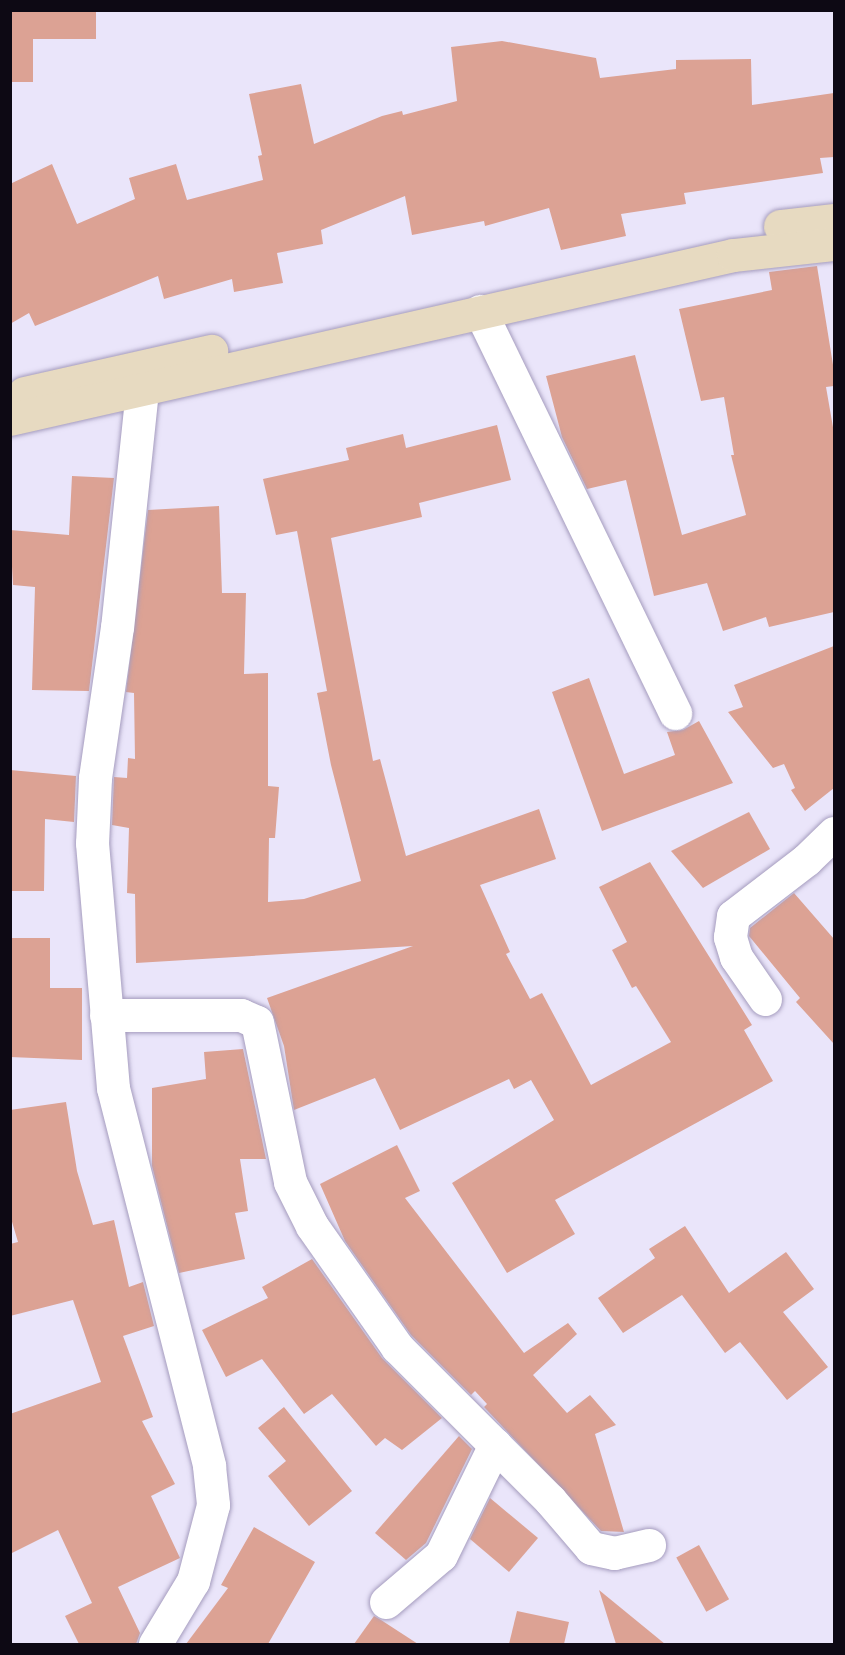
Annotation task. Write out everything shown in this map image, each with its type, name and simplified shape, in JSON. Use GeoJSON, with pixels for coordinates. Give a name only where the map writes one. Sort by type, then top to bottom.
{"type":"FeatureCollection","features":[{"type":"Feature","properties":{"kind":"main road"},"geometry":{"type":"LineString","coordinates":[[10,396],[714,236],[834,220]]}},
{"type":"Feature","properties":{"kind":"main road"},"geometry":{"type":"LineString","coordinates":[[10,419],[742,253],[834,244]]}},
{"type":"Feature","properties":{"kind":"street"},"geometry":{"type":"LineString","coordinates":[[480,311],[675,713]]}},
{"type":"Feature","properties":{"kind":"street"},"geometry":{"type":"LineString","coordinates":[[142,390],[117,627],[95,778],[92,843],[112,1088],[209,1466],[213,1505],[193,1581],[155,1644]]}},
{"type":"Feature","properties":{"kind":"street"},"geometry":{"type":"LineString","coordinates":[[765,999],[736,957],[730,937],[734,916],[806,860],[834,833]]}},
{"type":"Feature","properties":{"kind":"street"},"geometry":{"type":"LineString","coordinates":[[106,1015],[241,1016],[257,1022],[290,1182],[312,1226],[397,1347],[495,1445],[591,1548],[614,1553],[649,1545]]}},
{"type":"Feature","properties":{"kind":"street"},"geometry":{"type":"LineString","coordinates":[[386,1602],[441,1555],[495,1445]]}},
{"type":"Feature","properties":{"kind":"building"},"geometry":{"type":"Polygon","coordinates":[[[10,10],[96,10],[96,39],[33,39],[33,82],[10,82],[10,10]]]}},
{"type":"Feature","properties":{"kind":"building"},"geometry":{"type":"Polygon","coordinates":[[[502,41],[596,58],[600,78],[676,69],[676,60],[751,59],[752,105],[834,93],[834,157],[820,158],[823,173],[684,193],[686,204],[621,214],[626,236],[561,250],[549,208],[485,226],[484,221],[412,235],[405,196],[321,230],[323,244],[277,253],[283,283],[234,292],[232,279],[164,299],[158,276],[35,326],[29,313],[10,324],[10,184],[52,164],[77,224],[135,199],[129,178],[176,164],[187,200],[263,180],[258,156],[262,155],[249,94],[301,84],[314,144],[382,116],[402,111],[403,115],[457,101],[451,47],[502,41]]]}},
{"type":"Feature","properties":{"kind":"building"},"geometry":{"type":"Polygon","coordinates":[[[817,266],[834,371],[834,386],[826,387],[834,433],[834,612],[769,627],[766,617],[723,631],[707,583],[654,596],[626,480],[587,489],[562,437],[546,376],[635,355],[682,535],[746,515],[731,455],[734,455],[724,397],[701,401],[679,309],[772,290],[769,272],[817,266]]]}},
{"type":"Feature","properties":{"kind":"building"},"geometry":{"type":"Polygon","coordinates":[[[497,425],[511,480],[419,503],[422,517],[331,538],[373,761],[380,759],[406,856],[539,809],[556,859],[480,885],[510,952],[506,954],[530,999],[542,993],[591,1085],[671,1042],[636,986],[632,988],[612,950],[627,942],[599,887],[650,862],[752,1025],[744,1030],[773,1081],[555,1200],[575,1234],[507,1273],[452,1183],[554,1120],[531,1080],[514,1089],[509,1079],[400,1130],[375,1078],[294,1110],[284,1046],[267,998],[413,946],[136,963],[135,894],[127,893],[129,828],[112,825],[114,777],[127,778],[128,758],[135,759],[134,693],[126,692],[148,510],[219,506],[222,593],[246,593],[244,674],[268,673],[268,786],[279,787],[275,838],[269,838],[268,902],[304,899],[361,881],[331,765],[317,693],[327,691],[297,531],[276,535],[263,479],[349,460],[346,448],[403,434],[406,448],[497,425]]]}},
{"type":"Feature","properties":{"kind":"building"},"geometry":{"type":"Polygon","coordinates":[[[72,476],[114,478],[89,691],[32,690],[35,587],[13,585],[10,530],[69,535],[72,476]]]}},
{"type":"Feature","properties":{"kind":"building"},"geometry":{"type":"Polygon","coordinates":[[[834,646],[834,788],[805,811],[791,790],[795,788],[784,764],[773,768],[728,712],[743,707],[734,685],[834,646]]]}},
{"type":"Feature","properties":{"kind":"building"},"geometry":{"type":"Polygon","coordinates":[[[589,678],[624,774],[675,755],[667,732],[683,730],[699,721],[733,783],[602,831],[552,692],[589,678]]]}},
{"type":"Feature","properties":{"kind":"building"},"geometry":{"type":"Polygon","coordinates":[[[10,770],[76,776],[74,822],[45,819],[44,891],[10,891],[10,770]]]}},
{"type":"Feature","properties":{"kind":"building"},"geometry":{"type":"Polygon","coordinates":[[[749,812],[770,849],[703,888],[671,851],[749,812]]]}},
{"type":"Feature","properties":{"kind":"building"},"geometry":{"type":"Polygon","coordinates":[[[794,893],[834,939],[834,1044],[796,1002],[800,998],[749,936],[750,928],[794,893]]]}},
{"type":"Feature","properties":{"kind":"building"},"geometry":{"type":"Polygon","coordinates":[[[10,938],[50,938],[50,988],[82,988],[82,1060],[10,1057],[10,938]]]}},
{"type":"Feature","properties":{"kind":"building"},"geometry":{"type":"Polygon","coordinates":[[[243,1049],[266,1159],[240,1159],[248,1211],[235,1213],[245,1259],[179,1273],[152,1166],[152,1088],[206,1079],[204,1052],[243,1049]]]}},
{"type":"Feature","properties":{"kind":"building"},"geometry":{"type":"Polygon","coordinates":[[[66,1102],[77,1171],[93,1225],[114,1220],[129,1287],[143,1282],[154,1326],[123,1336],[153,1417],[142,1421],[175,1484],[151,1496],[180,1558],[118,1587],[140,1633],[136,1644],[79,1644],[65,1616],[92,1603],[58,1530],[10,1554],[10,1414],[101,1382],[73,1300],[10,1316],[10,1244],[18,1242],[10,1215],[10,1110],[66,1102]]]}},
{"type":"Feature","properties":{"kind":"building"},"geometry":{"type":"Polygon","coordinates":[[[397,1145],[420,1191],[405,1198],[524,1353],[568,1323],[577,1334],[533,1375],[567,1413],[590,1395],[616,1425],[595,1434],[624,1532],[601,1531],[484,1407],[487,1404],[475,1391],[471,1395],[411,1335],[345,1241],[320,1184],[397,1145]]]}},
{"type":"Feature","properties":{"kind":"building"},"geometry":{"type":"Polygon","coordinates":[[[685,1226],[729,1293],[786,1252],[814,1289],[783,1312],[828,1367],[787,1400],[740,1342],[725,1353],[682,1295],[623,1333],[598,1298],[655,1258],[649,1249],[685,1226]]]}},
{"type":"Feature","properties":{"kind":"building"},"geometry":{"type":"Polygon","coordinates":[[[312,1259],[382,1358],[442,1418],[402,1450],[385,1438],[376,1446],[332,1394],[304,1414],[262,1359],[226,1377],[202,1330],[268,1298],[262,1287],[312,1259]]]}},
{"type":"Feature","properties":{"kind":"building"},"geometry":{"type":"Polygon","coordinates":[[[284,1407],[352,1491],[309,1526],[268,1476],[286,1461],[258,1428],[284,1407]]]}},
{"type":"Feature","properties":{"kind":"building"},"geometry":{"type":"Polygon","coordinates":[[[459,1436],[472,1449],[426,1543],[406,1560],[375,1533],[459,1436]]]}},
{"type":"Feature","properties":{"kind":"building"},"geometry":{"type":"Polygon","coordinates":[[[490,1498],[538,1538],[509,1572],[470,1539],[490,1498]]]}},
{"type":"Feature","properties":{"kind":"building"},"geometry":{"type":"Polygon","coordinates":[[[254,1527],[315,1562],[268,1644],[186,1644],[228,1588],[221,1585],[254,1527]]]}},
{"type":"Feature","properties":{"kind":"building"},"geometry":{"type":"Polygon","coordinates":[[[699,1545],[729,1599],[706,1612],[676,1558],[699,1545]]]}},
{"type":"Feature","properties":{"kind":"building"},"geometry":{"type":"Polygon","coordinates":[[[599,1590],[665,1644],[616,1644],[599,1590]]]}},
{"type":"Feature","properties":{"kind":"building"},"geometry":{"type":"Polygon","coordinates":[[[517,1611],[569,1622],[564,1644],[509,1644],[517,1611]]]}},
{"type":"Feature","properties":{"kind":"building"},"geometry":{"type":"Polygon","coordinates":[[[374,1616],[381,1620],[418,1644],[354,1644],[374,1616]]]}}]}
